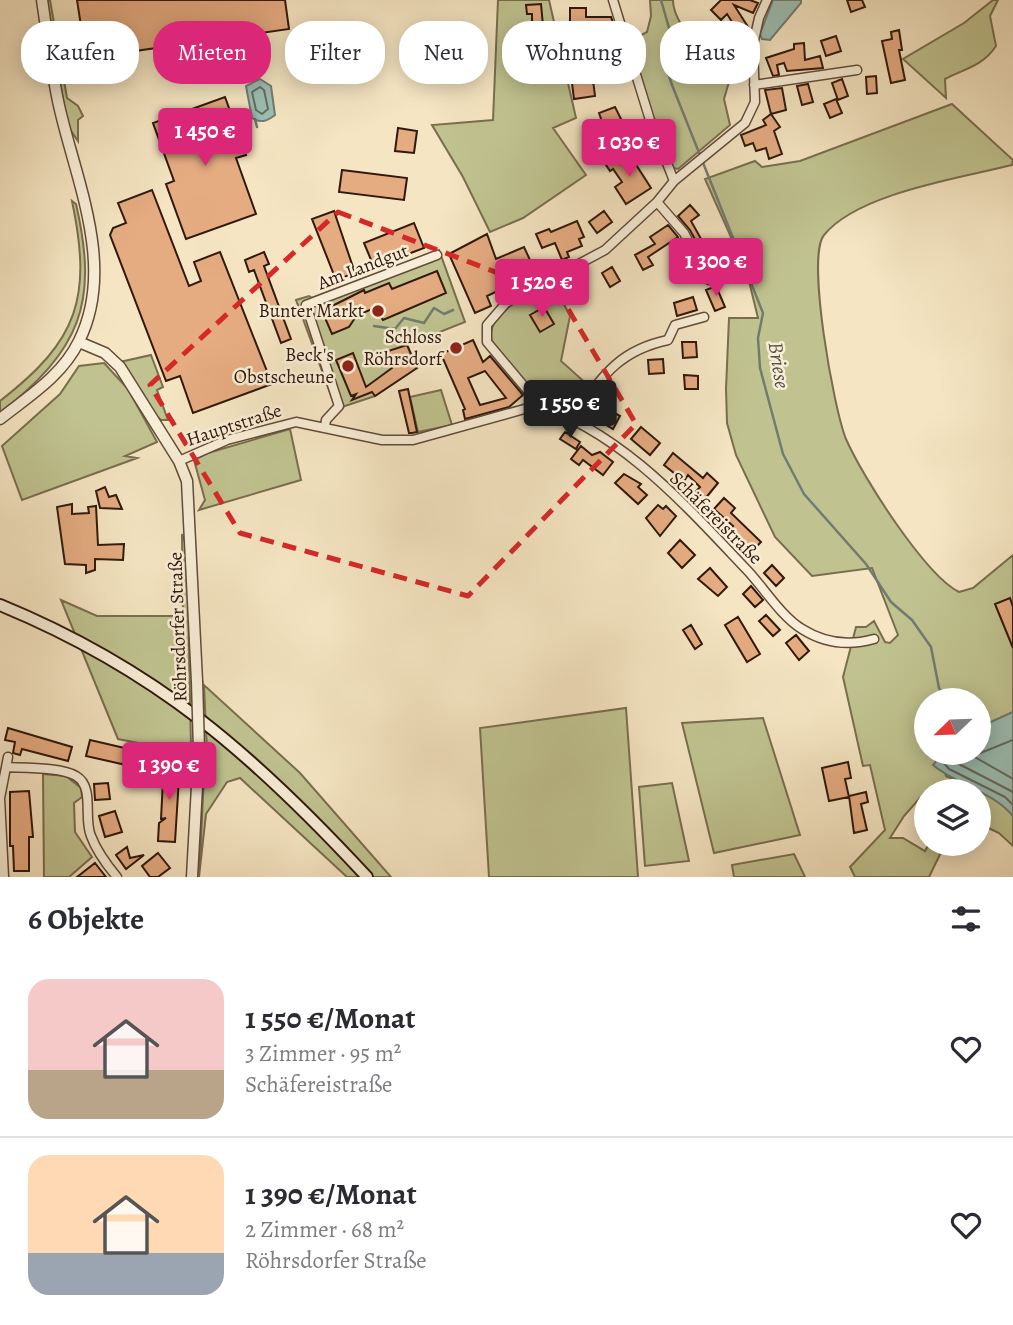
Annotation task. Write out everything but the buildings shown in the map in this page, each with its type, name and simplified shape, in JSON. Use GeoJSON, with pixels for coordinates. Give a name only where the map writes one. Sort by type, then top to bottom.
{"type":"FeatureCollection","features":[{"type":"Feature","properties":{"kind":"main road"},"geometry":{"type":"LineString","coordinates":[[0,605],[92,648],[191,711],[275,781],[367,877]]}},
{"type":"Feature","properties":{"kind":"street"},"geometry":{"type":"LineString","coordinates":[[0,419],[53,377],[79,342],[90,312],[95,281],[94,254],[58,99],[42,0]]}},
{"type":"Feature","properties":{"kind":"street"},"geometry":{"type":"LineString","coordinates":[[613,0],[650,120],[674,181]]}},
{"type":"Feature","properties":{"kind":"street"},"geometry":{"type":"LineString","coordinates":[[533,404],[526,389],[494,354],[487,342],[487,325],[499,309],[516,296],[605,250],[657,202],[674,181],[752,113],[753,45],[759,18],[767,0]]}},
{"type":"Feature","properties":{"kind":"street"},"geometry":{"type":"LineString","coordinates":[[754,85],[857,70]]}},
{"type":"Feature","properties":{"kind":"street"},"geometry":{"type":"LineString","coordinates":[[657,202],[684,233],[709,280]]}},
{"type":"Feature","properties":{"kind":"street","name":"Am Landgut"},"geometry":{"type":"LineString","coordinates":[[326,427],[326,420],[340,406],[306,305],[437,255]]}},
{"type":"Feature","properties":{"kind":"street"},"geometry":{"type":"LineString","coordinates":[[571,420],[604,377],[630,352],[668,340],[676,325],[704,317]]}},
{"type":"Feature","properties":{"kind":"street","name":"Röhrsdorfer Straße"},"geometry":{"type":"LineString","coordinates":[[79,342],[105,353],[120,367],[179,461],[190,498],[199,750],[192,877]]}},
{"type":"Feature","properties":{"kind":"street","name":"Schäfereistraße"},"geometry":{"type":"LineString","coordinates":[[533,404],[571,420],[631,458],[675,497],[801,628],[835,643],[874,639]]}},
{"type":"Feature","properties":{"kind":"street","name":"Hauptstraße"},"geometry":{"type":"LineString","coordinates":[[179,461],[205,447],[282,424],[303,422],[382,440],[413,440],[528,408],[533,404]]}},
{"type":"Feature","properties":{"kind":"street"},"geometry":{"type":"LineString","coordinates":[[4,877],[0,798],[8,757]]}},
{"type":"Feature","properties":{"kind":"street"},"geometry":{"type":"LineString","coordinates":[[6,767],[66,772],[83,782],[87,791],[89,833],[102,858],[117,877]]}},
{"type":"Feature","properties":{"kind":"highlighted area"},"geometry":{"type":"Polygon","coordinates":[[[338,212],[561,297],[636,424],[468,596],[240,533],[150,385],[338,212]]]}},
{"type":"Feature","properties":{"kind":"green space"},"geometry":{"type":"Polygon","coordinates":[[[47,0],[50,0],[54,21],[50,21],[47,0]]]}},
{"type":"Feature","properties":{"kind":"green space"},"geometry":{"type":"Polygon","coordinates":[[[498,0],[549,0],[554,21],[502,21],[502,84],[568,84],[576,118],[553,128],[586,175],[523,218],[490,232],[463,177],[432,125],[493,120],[498,0]]]}},
{"type":"Feature","properties":{"kind":"green space"},"geometry":{"type":"Polygon","coordinates":[[[650,0],[673,0],[679,21],[660,21],[660,84],[728,84],[724,99],[730,125],[678,169],[673,168],[643,84],[646,84],[646,33],[651,16],[650,0]]]}},
{"type":"Feature","properties":{"kind":"green space"},"geometry":{"type":"Polygon","coordinates":[[[993,0],[998,0],[990,16],[996,46],[979,63],[945,79],[946,98],[903,59],[964,23],[993,0]]]}},
{"type":"Feature","properties":{"kind":"green space"},"geometry":{"type":"Polygon","coordinates":[[[60,84],[65,84],[67,98],[78,106],[83,116],[78,120],[78,141],[67,125],[60,84]]]}},
{"type":"Feature","properties":{"kind":"green space"},"geometry":{"type":"Polygon","coordinates":[[[952,104],[1013,160],[1012,165],[912,189],[861,208],[840,220],[824,235],[819,249],[818,272],[824,334],[841,423],[854,456],[880,499],[929,566],[959,592],[973,588],[1013,555],[1013,712],[991,722],[991,688],[914,688],[914,765],[943,765],[946,776],[953,779],[914,779],[914,805],[890,838],[903,838],[914,844],[914,856],[939,856],[929,877],[855,877],[850,867],[885,830],[870,765],[863,766],[843,677],[856,627],[866,627],[874,621],[885,642],[890,643],[898,635],[872,568],[812,576],[775,537],[736,455],[727,423],[729,318],[758,318],[747,273],[705,179],[755,161],[762,167],[800,161],[952,104]]]}},
{"type":"Feature","properties":{"kind":"green space"},"geometry":{"type":"Polygon","coordinates":[[[72,201],[76,204],[83,239],[85,270],[83,297],[77,322],[65,346],[49,368],[0,413],[0,401],[47,358],[63,336],[73,314],[79,290],[80,264],[72,201]]]}},
{"type":"Feature","properties":{"kind":"green space"},"geometry":{"type":"Polygon","coordinates":[[[439,250],[465,322],[407,345],[417,368],[375,396],[336,409],[296,300],[309,296],[312,298],[439,250]]]}},
{"type":"Feature","properties":{"kind":"green space"},"geometry":{"type":"Polygon","coordinates":[[[553,283],[570,316],[561,361],[589,386],[574,405],[555,392],[548,402],[506,363],[493,345],[491,337],[492,328],[504,311],[524,297],[553,283]]]}},
{"type":"Feature","properties":{"kind":"green space"},"geometry":{"type":"Polygon","coordinates":[[[151,355],[163,387],[157,390],[168,420],[161,420],[155,415],[120,362],[151,355]]]}},
{"type":"Feature","properties":{"kind":"green space"},"geometry":{"type":"Polygon","coordinates":[[[104,363],[128,389],[157,442],[125,456],[137,458],[22,500],[2,446],[60,394],[79,366],[104,363]]]}},
{"type":"Feature","properties":{"kind":"green space"},"geometry":{"type":"Polygon","coordinates":[[[441,390],[452,425],[418,432],[410,397],[441,390]]]}},
{"type":"Feature","properties":{"kind":"green space"},"geometry":{"type":"Polygon","coordinates":[[[290,429],[301,480],[199,510],[205,500],[194,460],[208,453],[290,429]]]}},
{"type":"Feature","properties":{"kind":"green space"},"geometry":{"type":"Polygon","coordinates":[[[182,534],[187,547],[191,747],[207,752],[204,685],[300,773],[391,877],[347,877],[240,778],[227,782],[206,814],[199,877],[205,756],[118,739],[61,600],[97,616],[183,616],[182,534]]]}},
{"type":"Feature","properties":{"kind":"green space"},"geometry":{"type":"Polygon","coordinates":[[[626,708],[638,877],[489,877],[480,728],[626,708]]]}},
{"type":"Feature","properties":{"kind":"green space"},"geometry":{"type":"Polygon","coordinates":[[[763,718],[800,835],[714,853],[682,723],[763,718]]]}},
{"type":"Feature","properties":{"kind":"green space"},"geometry":{"type":"Polygon","coordinates":[[[43,774],[66,776],[81,788],[82,797],[74,803],[75,832],[92,857],[69,877],[44,877],[43,774]]]}},
{"type":"Feature","properties":{"kind":"green space"},"geometry":{"type":"Polygon","coordinates":[[[672,783],[689,861],[645,866],[639,787],[672,783]]]}},
{"type":"Feature","properties":{"kind":"green space"},"geometry":{"type":"Polygon","coordinates":[[[991,796],[1003,804],[1013,817],[1013,846],[991,829],[991,796]]]}},
{"type":"Feature","properties":{"kind":"green space"},"geometry":{"type":"Polygon","coordinates":[[[794,854],[805,877],[734,877],[732,865],[794,854]]]}},
{"type":"Feature","properties":{"kind":"water"},"geometry":{"type":"Polygon","coordinates":[[[773,0],[801,0],[770,40],[762,39],[760,34],[773,0]]]}},
{"type":"Feature","properties":{"kind":"water"},"geometry":{"type":"Polygon","coordinates":[[[246,86],[271,86],[275,115],[264,121],[252,118],[246,86]]]}},
{"type":"Feature","properties":{"kind":"water"},"geometry":{"type":"Polygon","coordinates":[[[1013,712],[1013,816],[991,798],[991,779],[955,779],[933,765],[991,765],[991,722],[1013,712]]]}},
{"type":"Feature","properties":{"kind":"waterway","name":"Briese"},"geometry":{"type":"LineString","coordinates":[[661,0],[669,28],[666,67],[763,313],[758,338],[760,368],[783,454],[804,494],[866,564],[891,602],[912,620],[931,647],[939,688]]}},
{"type":"Feature","properties":{"kind":"waterway"},"geometry":{"type":"LineString","coordinates":[[255,119],[257,127]]}},
{"type":"Feature","properties":{"kind":"waterway"},"geometry":{"type":"LineString","coordinates":[[374,326],[395,329],[404,318],[424,323],[434,308],[444,314],[453,310]]}},
{"type":"Feature","properties":{"kind":"place","name":"Bunter Markt"},"geometry":{"type":"Point","coordinates":[378,311]}},
{"type":"Feature","properties":{"kind":"place","name":"Schloss Röhrsdorf"},"geometry":{"type":"Point","coordinates":[456,348]}},
{"type":"Feature","properties":{"kind":"place","name":"Beck's Obstscheune"},"geometry":{"type":"Point","coordinates":[348,366]}}]}
